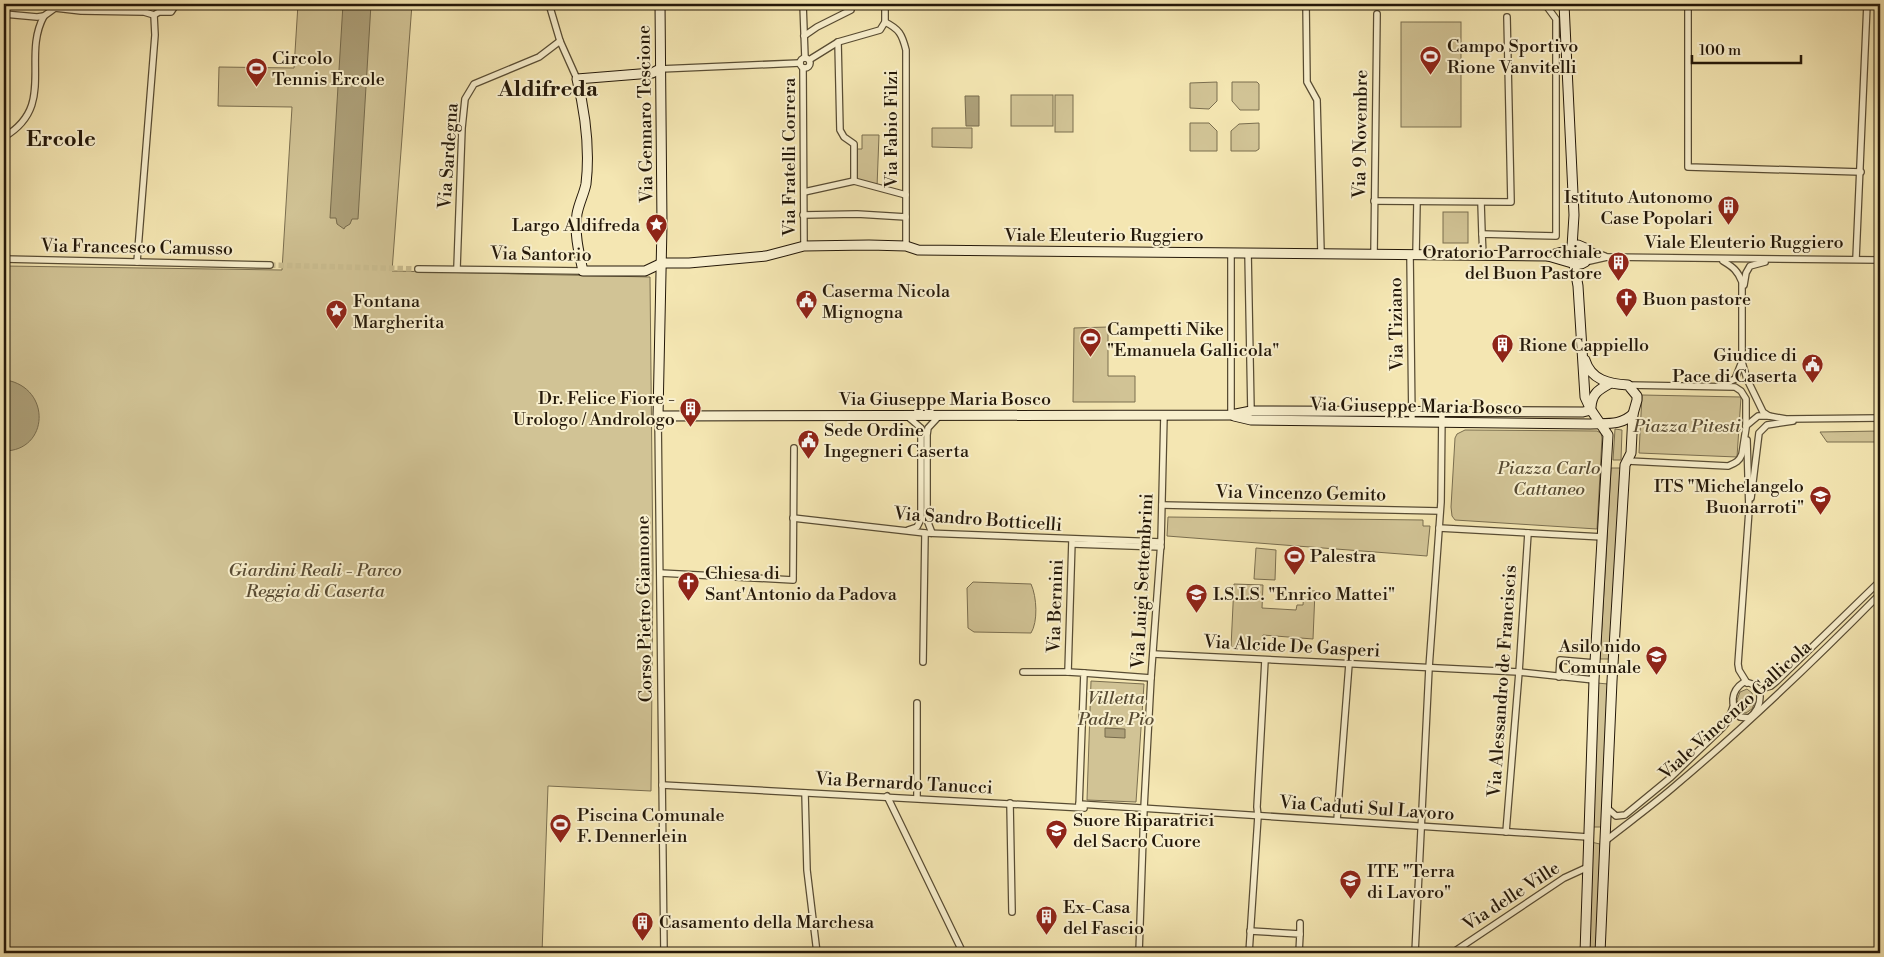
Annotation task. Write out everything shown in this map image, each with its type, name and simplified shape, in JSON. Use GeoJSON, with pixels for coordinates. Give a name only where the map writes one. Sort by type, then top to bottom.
{"type":"FeatureCollection","features":[{"type":"Feature","properties":{"kind":"street"},"geometry":{"type":"LineString","coordinates":[[549,4],[560,41],[577,79],[583,103],[586,184],[577,214],[576,238],[583,271]]}},
{"type":"Feature","properties":{"kind":"street","name":"Via Gennaro Tescione"},"geometry":{"type":"LineString","coordinates":[[660,4],[662,264]]}},
{"type":"Feature","properties":{"kind":"street"},"geometry":{"type":"LineString","coordinates":[[803,4],[807,59],[838,42],[880,30],[884,27],[885,22],[885,4]]}},
{"type":"Feature","properties":{"kind":"street"},"geometry":{"type":"LineString","coordinates":[[804,36],[817,27],[851,10],[850,4]]}},
{"type":"Feature","properties":{"kind":"street"},"geometry":{"type":"LineString","coordinates":[[1306,4],[1307,82],[1317,100],[1321,253]]}},
{"type":"Feature","properties":{"kind":"street"},"geometry":{"type":"LineString","coordinates":[[1482,234],[1556,236],[1556,19],[1545,4]]}},
{"type":"Feature","properties":{"kind":"street"},"geometry":{"type":"LineString","coordinates":[[1564,4],[1577,248]]}},
{"type":"Feature","properties":{"kind":"street"},"geometry":{"type":"LineString","coordinates":[[1688,4],[1688,167],[1861,172]]}},
{"type":"Feature","properties":{"kind":"street"},"geometry":{"type":"LineString","coordinates":[[1856,259],[1867,4]]}},
{"type":"Feature","properties":{"kind":"street"},"geometry":{"type":"LineString","coordinates":[[4,138],[26,118],[32,105],[36,85],[37,35],[44,16],[54,6],[81,12],[144,12],[154,15],[158,12],[171,12],[175,6]]}},
{"type":"Feature","properties":{"kind":"street"},"geometry":{"type":"LineString","coordinates":[[4,14],[44,16]]}},
{"type":"Feature","properties":{"kind":"street","name":"Via 9 Novembre"},"geometry":{"type":"LineString","coordinates":[[1374,254],[1377,14]]}},
{"type":"Feature","properties":{"kind":"street"},"geometry":{"type":"LineString","coordinates":[[137,262],[155,35],[154,15]]}},
{"type":"Feature","properties":{"kind":"street"},"geometry":{"type":"LineString","coordinates":[[1374,201],[1510,202],[1507,17]]}},
{"type":"Feature","properties":{"kind":"street","name":"Via Fabio Filzi"},"geometry":{"type":"LineString","coordinates":[[885,22],[897,28],[902,34],[906,50],[906,246]]}},
{"type":"Feature","properties":{"kind":"street","name":"Via Sardegna"},"geometry":{"type":"LineString","coordinates":[[457,268],[462,128],[466,99],[474,84],[539,57],[560,41]]}},
{"type":"Feature","properties":{"kind":"street"},"geometry":{"type":"LineString","coordinates":[[838,42],[840,130],[844,137],[854,144],[854,181]]}},
{"type":"Feature","properties":{"kind":"street","name":"Via Fratelli Correra"},"geometry":{"type":"LineString","coordinates":[[804,246],[802,65],[809,66],[807,59]]}},
{"type":"Feature","properties":{"kind":"street"},"geometry":{"type":"LineString","coordinates":[[577,79],[652,74],[660,69],[802,65]]}},
{"type":"Feature","properties":{"kind":"street"},"geometry":{"type":"LineString","coordinates":[[804,192],[854,181],[906,195]]}},
{"type":"Feature","properties":{"kind":"street","name":"Via Tiziano"},"geometry":{"type":"LineString","coordinates":[[1412,423],[1413,254],[1417,202]]}},
{"type":"Feature","properties":{"kind":"street"},"geometry":{"type":"LineString","coordinates":[[1481,202],[1482,255]]}},
{"type":"Feature","properties":{"kind":"street"},"geometry":{"type":"LineString","coordinates":[[803,215],[857,214],[906,217]]}},
{"type":"Feature","properties":{"kind":"street","name":"Viale Eleuterio Ruggiero"},"geometry":{"type":"LineString","coordinates":[[662,264],[766,256],[804,246],[850,245],[906,246],[918,250],[1548,256],[1578,263],[1607,257],[1722,260],[1880,260]]}},
{"type":"Feature","properties":{"kind":"street"},"geometry":{"type":"LineString","coordinates":[[1577,248],[1568,255],[1578,263]]}},
{"type":"Feature","properties":{"kind":"street"},"geometry":{"type":"LineString","coordinates":[[1577,248],[1588,254],[1578,263],[1585,397],[1608,436],[1594,680],[1585,953]]}},
{"type":"Feature","properties":{"kind":"street","name":"Viale Eleuterio Ruggiero"},"geometry":{"type":"LineString","coordinates":[[1548,256],[1577,248],[1607,257]]}},
{"type":"Feature","properties":{"kind":"street"},"geometry":{"type":"LineString","coordinates":[[1231,252],[1231,415]]}},
{"type":"Feature","properties":{"kind":"street"},"geometry":{"type":"LineString","coordinates":[[1248,252],[1250,415]]}},
{"type":"Feature","properties":{"kind":"street","name":"Via Francesco Camusso"},"geometry":{"type":"LineString","coordinates":[[4,259],[270,265]]}},
{"type":"Feature","properties":{"kind":"street"},"geometry":{"type":"LineString","coordinates":[[1742,291],[1746,273],[1750,266],[1772,259]]}},
{"type":"Feature","properties":{"kind":"street"},"geometry":{"type":"LineString","coordinates":[[1722,260],[1733,267],[1739,274],[1742,291],[1742,362],[1747,379],[1759,405],[1763,412],[1769,416]]}},
{"type":"Feature","properties":{"kind":"street","name":"Via Santorio"},"geometry":{"type":"LineString","coordinates":[[418,268],[645,271],[662,264]]}},
{"type":"Feature","properties":{"kind":"street","name":"Corso Pietro Giannone"},"geometry":{"type":"LineString","coordinates":[[662,264],[658,416],[664,953]]}},
{"type":"Feature","properties":{"kind":"street"},"geometry":{"type":"LineString","coordinates":[[1582,348],[1587,366],[1593,375],[1609,384],[1735,387],[1744,394],[1746,404],[1749,510]]}},
{"type":"Feature","properties":{"kind":"street"},"geometry":{"type":"LineString","coordinates":[[1715,387],[1730,383],[1735,379],[1742,362]]}},
{"type":"Feature","properties":{"kind":"street"},"geometry":{"type":"LineString","coordinates":[[1591,410],[1591,399],[1594,394],[1609,384]]}},
{"type":"Feature","properties":{"kind":"street"},"geometry":{"type":"LineString","coordinates":[[1600,953],[1613,664],[1627,463],[1631,453],[1633,414],[1637,404],[1637,396],[1628,385]]}},
{"type":"Feature","properties":{"kind":"street","name":"Via Giuseppe Maria Bosco"},"geometry":{"type":"LineString","coordinates":[[658,416],[1250,415],[1412,411],[1583,412],[1591,410]]}},
{"type":"Feature","properties":{"kind":"street"},"geometry":{"type":"LineString","coordinates":[[1415,953],[1429,668],[1440,511],[1442,411]]}},
{"type":"Feature","properties":{"kind":"street"},"geometry":{"type":"LineString","coordinates":[[1601,424],[1620,423],[1633,414]]}},
{"type":"Feature","properties":{"kind":"street"},"geometry":{"type":"LineString","coordinates":[[906,415],[921,428],[921,519],[917,527],[906,530]]}},
{"type":"Feature","properties":{"kind":"street"},"geometry":{"type":"LineString","coordinates":[[932,533],[927,520],[927,435],[928,428],[940,415]]}},
{"type":"Feature","properties":{"kind":"street","name":"Via Luigi Settembrini"},"geometry":{"type":"LineString","coordinates":[[1139,953],[1151,678],[1161,545],[1164,415]]}},
{"type":"Feature","properties":{"kind":"street","name":"Via Giuseppe Maria Bosco"},"geometry":{"type":"LineString","coordinates":[[1250,415],[1412,423],[1601,424]]}},
{"type":"Feature","properties":{"kind":"street"},"geometry":{"type":"LineString","coordinates":[[1607,464],[1728,466],[1740,460],[1748,423],[1758,416],[1802,419],[1880,418]]}},
{"type":"Feature","properties":{"kind":"street"},"geometry":{"type":"LineString","coordinates":[[1747,683],[1739,670],[1738,664],[1749,510],[1759,433],[1767,425],[1802,419]]}},
{"type":"Feature","properties":{"kind":"street"},"geometry":{"type":"LineString","coordinates":[[660,573],[793,580],[794,448]]}},
{"type":"Feature","properties":{"kind":"street","name":"Via Vincenzo Gemito"},"geometry":{"type":"LineString","coordinates":[[1162,505],[1440,511]]}},
{"type":"Feature","properties":{"kind":"street","name":"Via Sandro Botticelli"},"geometry":{"type":"LineString","coordinates":[[793,518],[925,533],[1072,542],[1161,545]]}},
{"type":"Feature","properties":{"kind":"street"},"geometry":{"type":"LineString","coordinates":[[1439,528],[1603,537]]}},
{"type":"Feature","properties":{"kind":"street"},"geometry":{"type":"LineString","coordinates":[[923,662],[925,533]]}},
{"type":"Feature","properties":{"kind":"street","name":"Via Alessandro de Franciscis"},"geometry":{"type":"LineString","coordinates":[[1506,832],[1528,533]]}},
{"type":"Feature","properties":{"kind":"street","name":"Via Bernini"},"geometry":{"type":"LineString","coordinates":[[1072,542],[1068,672],[1151,678]]}},
{"type":"Feature","properties":{"kind":"street","name":"Viale Vincenzo Gallicola"},"geometry":{"type":"LineString","coordinates":[[1758,690],[1771,686],[1778,680],[1880,581]]}},
{"type":"Feature","properties":{"kind":"street","name":"Viale Vincenzo Gallicola"},"geometry":{"type":"LineString","coordinates":[[1604,842],[1676,786],[1841,634],[1880,594]]}},
{"type":"Feature","properties":{"kind":"street","name":"Via Alcide De Gasperi"},"geometry":{"type":"LineString","coordinates":[[1153,654],[1519,672],[1594,680]]}},
{"type":"Feature","properties":{"kind":"street"},"geometry":{"type":"LineString","coordinates":[[1249,953],[1258,816],[1265,660]]}},
{"type":"Feature","properties":{"kind":"street"},"geometry":{"type":"LineString","coordinates":[[1558,677],[1560,660],[1613,664]]}},
{"type":"Feature","properties":{"kind":"street"},"geometry":{"type":"LineString","coordinates":[[1337,820],[1349,664]]}},
{"type":"Feature","properties":{"kind":"street"},"geometry":{"type":"LineString","coordinates":[[1023,672],[1068,672]]}},
{"type":"Feature","properties":{"kind":"street"},"geometry":{"type":"LineString","coordinates":[[1079,806],[1084,673]]}},
{"type":"Feature","properties":{"kind":"street"},"geometry":{"type":"LineString","coordinates":[[1594,680],[1612,681]]}},
{"type":"Feature","properties":{"kind":"street"},"geometry":{"type":"LineString","coordinates":[[1744,682],[1751,683],[1758,690],[1760,700],[1754,715],[1749,718],[1740,717],[1734,707],[1734,692],[1737,686],[1744,682]]}},
{"type":"Feature","properties":{"kind":"street"},"geometry":{"type":"LineString","coordinates":[[917,703],[917,798]]}},
{"type":"Feature","properties":{"kind":"street","name":"Viale Vincenzo Gallicola"},"geometry":{"type":"LineString","coordinates":[[1607,808],[1616,816],[1625,815],[1670,778],[1723,727],[1734,707]]}},
{"type":"Feature","properties":{"kind":"street","name":"Via Bernardo Tanucci"},"geometry":{"type":"LineString","coordinates":[[662,785],[1144,810]]}},
{"type":"Feature","properties":{"kind":"street"},"geometry":{"type":"LineString","coordinates":[[806,793],[807,870],[817,953]]}},
{"type":"Feature","properties":{"kind":"street"},"geometry":{"type":"LineString","coordinates":[[887,796],[963,953]]}},
{"type":"Feature","properties":{"kind":"street"},"geometry":{"type":"LineString","coordinates":[[1010,803],[1012,912]]}},
{"type":"Feature","properties":{"kind":"street","name":"Via Caduti Sul Lavoro"},"geometry":{"type":"LineString","coordinates":[[1144,810],[1337,820],[1588,837]]}},
{"type":"Feature","properties":{"kind":"street"},"geometry":{"type":"LineString","coordinates":[[1588,837],[1604,842]]}},
{"type":"Feature","properties":{"kind":"street","name":"Via delle Ville"},"geometry":{"type":"LineString","coordinates":[[1452,953],[1564,878],[1588,867]]}},
{"type":"Feature","properties":{"kind":"street"},"geometry":{"type":"LineString","coordinates":[[1299,953],[1300,923]]}},
{"type":"Feature","properties":{"kind":"street"},"geometry":{"type":"LineString","coordinates":[[1250,931],[1300,934]]}},
{"type":"Feature","properties":{"kind":"green space","name":"Giardini Reali - Parco Reggia di Caserta"},"geometry":{"type":"Polygon","coordinates":[[[298,4],[412,4],[392,271],[650,277],[653,569],[651,791],[548,786],[542,953],[4,953],[4,266],[282,270],[292,107],[218,106],[219,67],[294,68],[298,4]]]}},
{"type":"Feature","properties":{"kind":"green space","name":"Campo Sportivo Rione Vanvitelli"},"geometry":{"type":"Polygon","coordinates":[[[1401,22],[1461,22],[1461,127],[1401,127],[1401,22]]]}},
{"type":"Feature","properties":{"kind":"green space"},"geometry":{"type":"Polygon","coordinates":[[[1217,82],[1217,101],[1209,109],[1190,108],[1190,83],[1217,82]]]}},
{"type":"Feature","properties":{"kind":"green space"},"geometry":{"type":"Polygon","coordinates":[[[1232,82],[1257,82],[1259,84],[1259,110],[1240,110],[1232,101],[1232,82]]]}},
{"type":"Feature","properties":{"kind":"green space"},"geometry":{"type":"Polygon","coordinates":[[[1011,95],[1053,95],[1053,126],[1011,126],[1011,95]]]}},
{"type":"Feature","properties":{"kind":"green space"},"geometry":{"type":"Polygon","coordinates":[[[1055,95],[1073,95],[1073,132],[1055,132],[1055,95]]]}},
{"type":"Feature","properties":{"kind":"green space"},"geometry":{"type":"Polygon","coordinates":[[[1190,123],[1209,123],[1217,131],[1217,151],[1190,151],[1190,123]]]}},
{"type":"Feature","properties":{"kind":"green space"},"geometry":{"type":"Polygon","coordinates":[[[1259,123],[1259,149],[1256,151],[1231,151],[1231,131],[1239,124],[1259,123]]]}},
{"type":"Feature","properties":{"kind":"green space"},"geometry":{"type":"Polygon","coordinates":[[[932,128],[972,128],[972,148],[932,147],[932,128]]]}},
{"type":"Feature","properties":{"kind":"green space"},"geometry":{"type":"Polygon","coordinates":[[[862,135],[879,135],[877,187],[854,181],[854,149],[862,149],[862,135]]]}},
{"type":"Feature","properties":{"kind":"green space"},"geometry":{"type":"Polygon","coordinates":[[[1443,212],[1468,212],[1468,243],[1443,243],[1443,212]]]}},
{"type":"Feature","properties":{"kind":"green space","name":"Campetti Nike \"Emanuela Gallicola\""},"geometry":{"type":"Polygon","coordinates":[[[1108,327],[1108,376],[1135,376],[1135,402],[1073,402],[1074,328],[1108,327]]]}},
{"type":"Feature","properties":{"kind":"green space","name":"Piazza Pitesti"},"geometry":{"type":"Polygon","coordinates":[[[1642,395],[1741,397],[1737,457],[1639,453],[1642,395]]]}},
{"type":"Feature","properties":{"kind":"green space"},"geometry":{"type":"Polygon","coordinates":[[[1615,429],[1622,430],[1621,460],[1613,460],[1615,429]]]}},
{"type":"Feature","properties":{"kind":"green space","name":"Piazza Carlo Cattaneo"},"geometry":{"type":"Polygon","coordinates":[[[1465,430],[1597,431],[1601,433],[1597,529],[1455,520],[1452,516],[1451,507],[1455,438],[1457,434],[1465,430]]]}},
{"type":"Feature","properties":{"kind":"green space"},"geometry":{"type":"Polygon","coordinates":[[[1880,431],[1880,442],[1827,442],[1820,432],[1880,431]]]}},
{"type":"Feature","properties":{"kind":"green space"},"geometry":{"type":"Polygon","coordinates":[[[1611,468],[1621,468],[1610,659],[1600,659],[1611,468]]]}},
{"type":"Feature","properties":{"kind":"green space"},"geometry":{"type":"Polygon","coordinates":[[[1168,517],[1423,520],[1423,526],[1430,526],[1427,556],[1167,536],[1168,517]]]}},
{"type":"Feature","properties":{"kind":"green space"},"geometry":{"type":"Polygon","coordinates":[[[1256,548],[1276,550],[1275,580],[1254,579],[1256,548]]]}},
{"type":"Feature","properties":{"kind":"green space"},"geometry":{"type":"Polygon","coordinates":[[[973,582],[1031,584],[1035,596],[1036,609],[1035,623],[1031,633],[974,632],[968,628],[967,588],[973,582]]]}},
{"type":"Feature","properties":{"kind":"green space"},"geometry":{"type":"Polygon","coordinates":[[[1234,584],[1263,585],[1262,608],[1296,610],[1297,605],[1303,605],[1304,591],[1315,591],[1313,639],[1263,635],[1262,650],[1231,647],[1234,584]]]}},
{"type":"Feature","properties":{"kind":"green space","name":"Villetta Padre Pio"},"geometry":{"type":"Polygon","coordinates":[[[1091,681],[1144,684],[1136,802],[1087,800],[1091,681]]]}},
{"type":"Feature","properties":{"kind":"green space"},"geometry":{"type":"Polygon","coordinates":[[[1597,683],[1608,684],[1602,827],[1593,827],[1597,683]]]}},
{"type":"Feature","properties":{"kind":"green space"},"geometry":{"type":"Polygon","coordinates":[[[1747,689],[1752,693],[1755,702],[1752,709],[1746,713],[1741,711],[1737,700],[1740,692],[1747,689]]]}},
{"type":"Feature","properties":{"kind":"green space"},"geometry":{"type":"Polygon","coordinates":[[[1591,842],[1600,844],[1597,953],[1587,953],[1591,842]]]}},
{"type":"Feature","properties":{"kind":"shaded area"},"geometry":{"type":"Polygon","coordinates":[[[343,4],[371,4],[358,219],[352,219],[350,224],[344,229],[337,224],[336,218],[330,218],[343,4]]]}},
{"type":"Feature","properties":{"kind":"shaded area"},"geometry":{"type":"Polygon","coordinates":[[[965,96],[979,96],[979,126],[966,126],[965,96]]]}},
{"type":"Feature","properties":{"kind":"shaded area"},"geometry":{"type":"Polygon","coordinates":[[[4,376],[6,376],[6,380],[21,385],[31,394],[37,406],[39,418],[37,431],[30,441],[19,448],[4,451],[4,376]]]}},
{"type":"Feature","properties":{"kind":"shaded area"},"geometry":{"type":"Polygon","coordinates":[[[1105,728],[1125,729],[1125,738],[1105,737],[1105,728]]]}},
{"type":"Feature","properties":{"kind":"tunnel"},"geometry":{"type":"LineString","coordinates":[[270,265],[418,269]]}},
{"type":"Feature","properties":{"kind":"place","name":"Campo Sportivo Rione Vanvitelli"},"geometry":{"type":"Point","coordinates":[1431,75]}},
{"type":"Feature","properties":{"kind":"place","name":"Circolo Tennis Ercole"},"geometry":{"type":"Point","coordinates":[256,87]}},
{"type":"Feature","properties":{"kind":"place","name":"Istituto Autonomo Case Popolari"},"geometry":{"type":"Point","coordinates":[1729,226]}},
{"type":"Feature","properties":{"kind":"place","name":"Largo Aldifreda"},"geometry":{"type":"Point","coordinates":[656,244]}},
{"type":"Feature","properties":{"kind":"place","name":"Oratorio Parrocchiale del Buon Pastore"},"geometry":{"type":"Point","coordinates":[1618,281]}},
{"type":"Feature","properties":{"kind":"place","name":"Buon pastore"},"geometry":{"type":"Point","coordinates":[1627,318]}},
{"type":"Feature","properties":{"kind":"place","name":"Caserma Nicola Mignogna"},"geometry":{"type":"Point","coordinates":[806,320]}},
{"type":"Feature","properties":{"kind":"place","name":"Fontana Margherita"},"geometry":{"type":"Point","coordinates":[337,330]}},
{"type":"Feature","properties":{"kind":"place","name":"Campetti Nike \"Emanuela Gallicola\""},"geometry":{"type":"Point","coordinates":[1091,358]}},
{"type":"Feature","properties":{"kind":"place","name":"Rione Cappiello"},"geometry":{"type":"Point","coordinates":[1503,364]}},
{"type":"Feature","properties":{"kind":"place","name":"Giudice di Pace di Caserta"},"geometry":{"type":"Point","coordinates":[1813,384]}},
{"type":"Feature","properties":{"kind":"place","name":"Dr. Felice Fiore - Urologo / Andrologo"},"geometry":{"type":"Point","coordinates":[691,427]}},
{"type":"Feature","properties":{"kind":"place","name":"Sede Ordine Ingegneri Caserta"},"geometry":{"type":"Point","coordinates":[808,459]}},
{"type":"Feature","properties":{"kind":"place","name":"ITS \"Michelangelo Buonarroti\""},"geometry":{"type":"Point","coordinates":[1820,515]}},
{"type":"Feature","properties":{"kind":"place","name":"Palestra"},"geometry":{"type":"Point","coordinates":[1294,575]}},
{"type":"Feature","properties":{"kind":"place","name":"Chiesa di Sant'Antonio da Padova"},"geometry":{"type":"Point","coordinates":[689,602]}},
{"type":"Feature","properties":{"kind":"place","name":"I.S.I.S. \"Enrico Mattei\""},"geometry":{"type":"Point","coordinates":[1197,613]}},
{"type":"Feature","properties":{"kind":"place","name":"Asilo nido Comunale"},"geometry":{"type":"Point","coordinates":[1657,675]}},
{"type":"Feature","properties":{"kind":"place","name":"Piscina Comunale F. Dennerlein"},"geometry":{"type":"Point","coordinates":[561,844]}},
{"type":"Feature","properties":{"kind":"place","name":"Suore Riparatrici del Sacro Cuore"},"geometry":{"type":"Point","coordinates":[1057,849]}},
{"type":"Feature","properties":{"kind":"place","name":"ITE \"Terra di Lavoro\""},"geometry":{"type":"Point","coordinates":[1351,900]}},
{"type":"Feature","properties":{"kind":"place","name":"Ex-Casa del Fascio"},"geometry":{"type":"Point","coordinates":[1047,936]}},
{"type":"Feature","properties":{"kind":"place","name":"Casamento della Marchesa"},"geometry":{"type":"Point","coordinates":[643,941]}},
{"type":"Feature","properties":{"kind":"district","name":"Aldifreda"},"geometry":{"type":"Point","coordinates":[548,88]}},
{"type":"Feature","properties":{"kind":"district","name":"Ercole"},"geometry":{"type":"Point","coordinates":[61,138]}}]}
